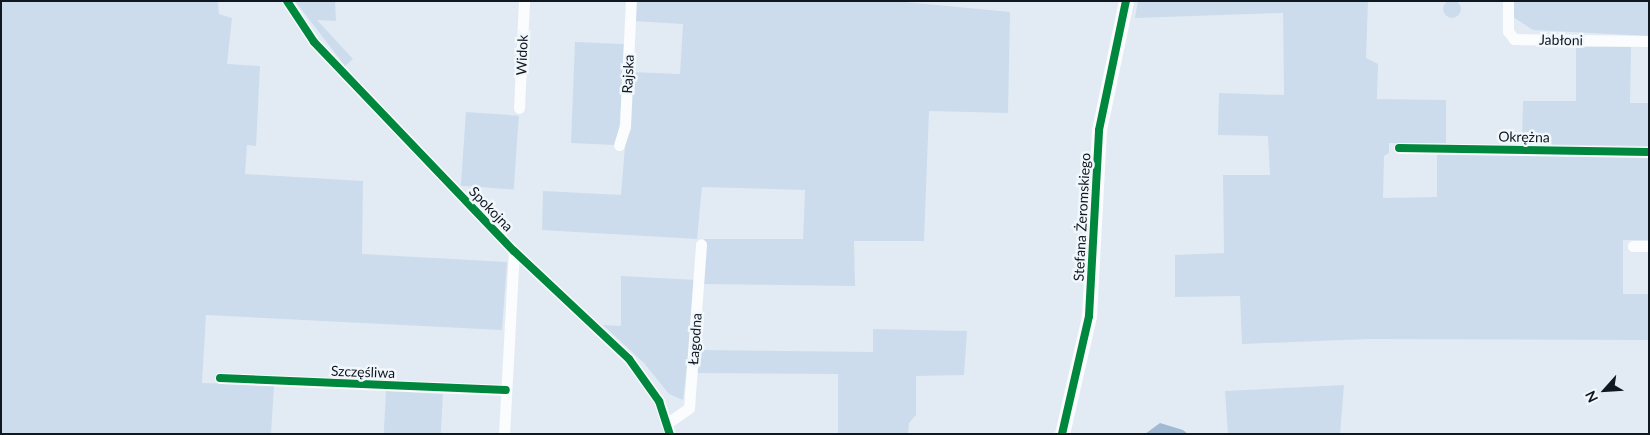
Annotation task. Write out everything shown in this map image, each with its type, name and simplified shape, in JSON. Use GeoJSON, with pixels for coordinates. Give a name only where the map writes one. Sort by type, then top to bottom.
{"type":"FeatureCollection","features":[{"type":"Feature","properties":{"kind":"street","name":"Spokojna"},"geometry":{"type":"LineString","coordinates":[[287,1],[314,42],[514,251],[629,359],[647,379],[670,428]]}},
{"type":"Feature","properties":{"kind":"street","name":"Widok"},"geometry":{"type":"LineString","coordinates":[[519,108],[524,1]]}},
{"type":"Feature","properties":{"kind":"street","name":"Rajska"},"geometry":{"type":"LineString","coordinates":[[619,145],[625,126],[631,1]]}},
{"type":"Feature","properties":{"kind":"street","name":"Stefana Żeromskiego"},"geometry":{"type":"LineString","coordinates":[[1062,434],[1089,316],[1099,130],[1126,1]]}},
{"type":"Feature","properties":{"kind":"street","name":"Jabłoni"},"geometry":{"type":"LineString","coordinates":[[1508,1],[1508,31],[1514,39],[1649,41]]}},
{"type":"Feature","properties":{"kind":"street","name":"Okrężna"},"geometry":{"type":"LineString","coordinates":[[1399,148],[1649,152]]}},
{"type":"Feature","properties":{"kind":"street","name":"Łagodna"},"geometry":{"type":"LineString","coordinates":[[670,428],[689,408],[701,244]]}},
{"type":"Feature","properties":{"kind":"street"},"geometry":{"type":"LineString","coordinates":[[1633,246],[1649,246]]}},
{"type":"Feature","properties":{"kind":"street"},"geometry":{"type":"LineString","coordinates":[[504,434],[514,251]]}},
{"type":"Feature","properties":{"kind":"street","name":"Szczęśliwa"},"geometry":{"type":"LineString","coordinates":[[220,378],[506,390]]}},
{"type":"Feature","properties":{"kind":"shaded area"},"geometry":{"type":"Polygon","coordinates":[[[1448,0],[1456,0],[1461,5],[1459,16],[1448,18],[1443,13],[1443,5],[1448,0]]]}},
{"type":"Feature","properties":{"kind":"shaded area"},"geometry":{"type":"Polygon","coordinates":[[[1,1],[218,1],[219,14],[232,18],[227,64],[260,66],[256,146],[247,145],[245,174],[363,181],[362,254],[507,262],[502,330],[206,315],[202,383],[274,385],[271,434],[1,434],[1,1]]]}},
{"type":"Feature","properties":{"kind":"shaded area"},"geometry":{"type":"Polygon","coordinates":[[[295,1],[335,1],[336,21],[317,20],[353,59],[345,66],[295,1]]]}},
{"type":"Feature","properties":{"kind":"shaded area"},"geometry":{"type":"Polygon","coordinates":[[[634,1],[905,2],[1010,12],[1008,113],[929,111],[924,241],[854,241],[855,286],[701,284],[704,239],[803,239],[805,190],[702,187],[697,239],[542,230],[543,191],[621,195],[631,72],[680,74],[683,24],[633,21],[634,1]]]}},
{"type":"Feature","properties":{"kind":"shaded area"},"geometry":{"type":"Polygon","coordinates":[[[1138,1],[1368,1],[1366,58],[1378,64],[1377,99],[1446,100],[1446,143],[1389,143],[1389,153],[1384,156],[1383,198],[1437,197],[1437,154],[1649,157],[1649,240],[1623,240],[1623,294],[1649,294],[1649,340],[1368,339],[1242,344],[1240,296],[1175,297],[1175,255],[1224,253],[1223,175],[1270,175],[1268,136],[1218,135],[1219,93],[1284,95],[1283,13],[1135,18],[1138,1]]]}},
{"type":"Feature","properties":{"kind":"shaded area"},"geometry":{"type":"Polygon","coordinates":[[[1513,1],[1649,1],[1649,36],[1533,30],[1513,17],[1513,1]]]}},
{"type":"Feature","properties":{"kind":"shaded area"},"geometry":{"type":"Polygon","coordinates":[[[575,42],[624,44],[620,123],[615,145],[571,143],[575,42]]]}},
{"type":"Feature","properties":{"kind":"shaded area"},"geometry":{"type":"Polygon","coordinates":[[[1576,47],[1631,47],[1630,103],[1649,103],[1649,146],[1522,144],[1523,101],[1576,101],[1576,47]]]}},
{"type":"Feature","properties":{"kind":"shaded area"},"geometry":{"type":"Polygon","coordinates":[[[466,112],[519,116],[514,190],[461,186],[466,112]]]}},
{"type":"Feature","properties":{"kind":"shaded area"},"geometry":{"type":"Polygon","coordinates":[[[621,276],[697,280],[683,400],[669,394],[644,363],[603,325],[621,326],[621,276]]]}},
{"type":"Feature","properties":{"kind":"shaded area"},"geometry":{"type":"Polygon","coordinates":[[[873,329],[967,331],[964,375],[916,376],[916,415],[909,423],[908,434],[838,434],[838,374],[697,373],[698,350],[873,352],[873,329]]]}},
{"type":"Feature","properties":{"kind":"shaded area"},"geometry":{"type":"Polygon","coordinates":[[[1344,385],[1340,434],[1228,434],[1225,391],[1344,385]]]}},
{"type":"Feature","properties":{"kind":"shaded area"},"geometry":{"type":"Polygon","coordinates":[[[386,391],[443,394],[441,434],[384,434],[386,391]]]}},
{"type":"Feature","properties":{"kind":"shaded area"},"geometry":{"type":"Polygon","coordinates":[[[1160,423],[1183,430],[1188,434],[1145,434],[1160,423]]]}},
{"type":"Feature","properties":{"kind":"cycle path"},"geometry":{"type":"LineString","coordinates":[[287,1],[314,42],[514,251],[629,359],[659,401],[670,434]]}},
{"type":"Feature","properties":{"kind":"cycle path"},"geometry":{"type":"LineString","coordinates":[[1062,434],[1089,316],[1099,130],[1126,1]]}},
{"type":"Feature","properties":{"kind":"cycle path"},"geometry":{"type":"LineString","coordinates":[[1399,148],[1649,152]]}},
{"type":"Feature","properties":{"kind":"cycle path"},"geometry":{"type":"LineString","coordinates":[[220,378],[506,390]]}}]}
